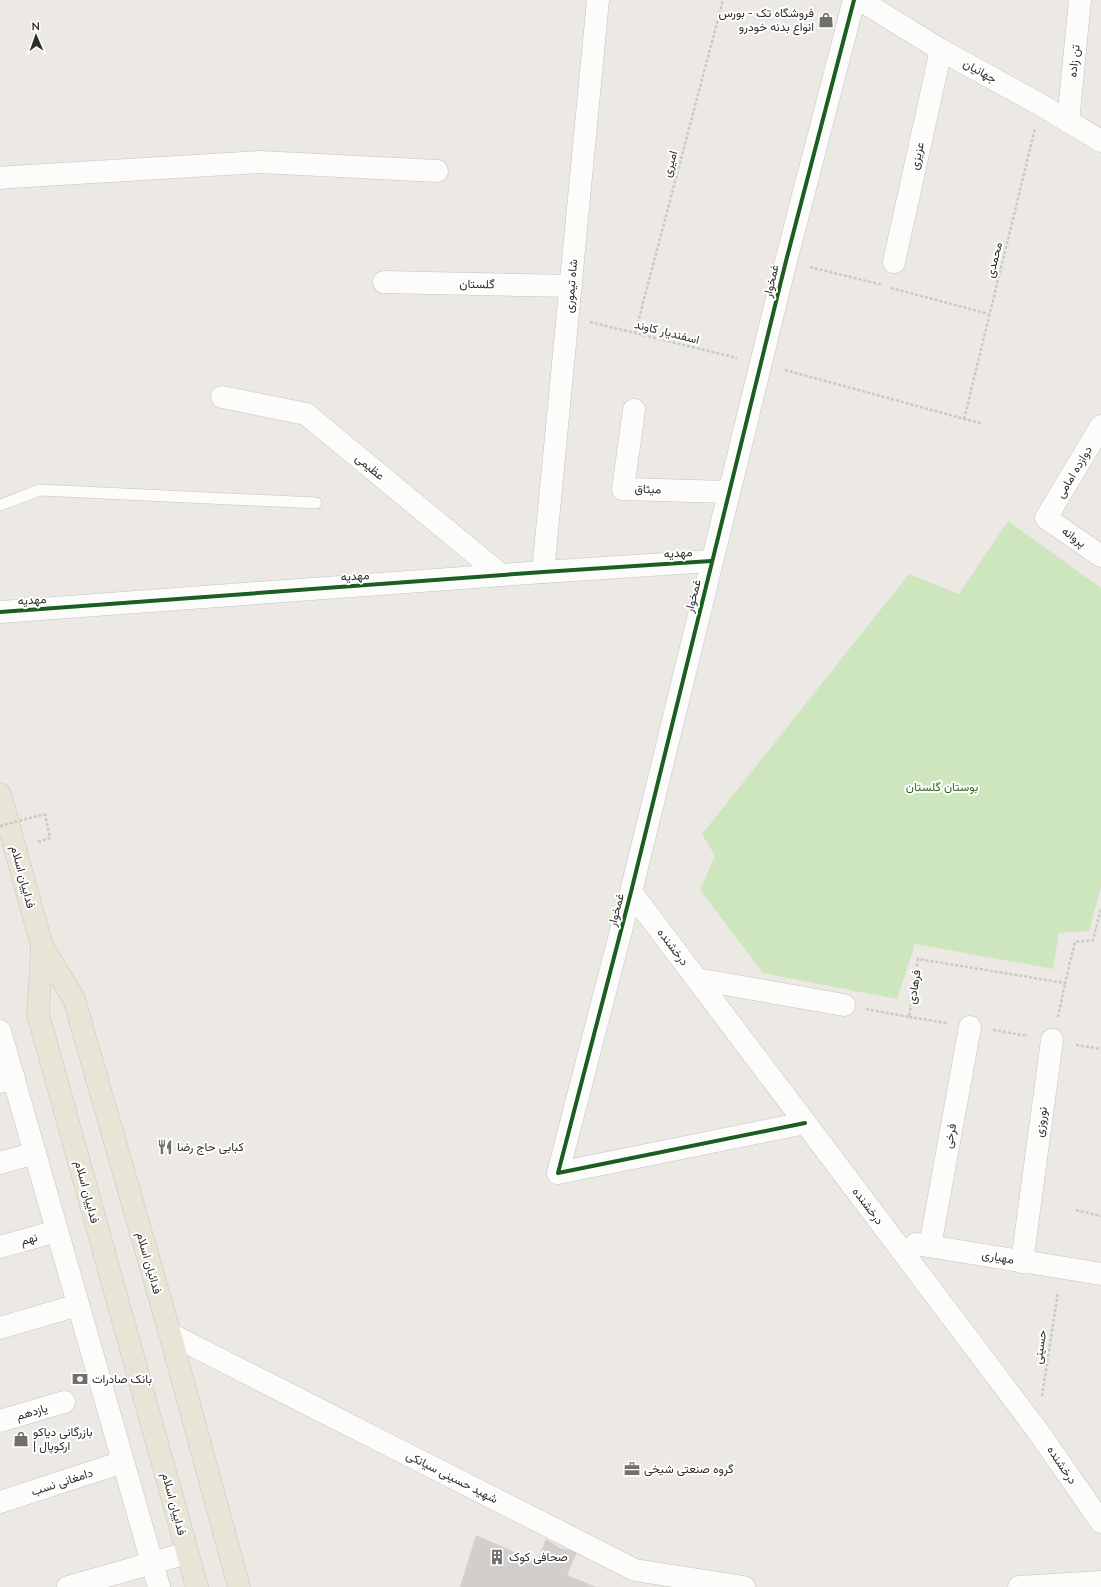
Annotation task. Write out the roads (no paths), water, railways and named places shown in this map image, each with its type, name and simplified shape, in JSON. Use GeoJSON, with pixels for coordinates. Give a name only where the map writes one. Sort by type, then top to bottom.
{"type":"FeatureCollection","features":[{"type":"Feature","properties":{"kind":"main road","name":"فداییان اسلام"},"geometry":{"type":"LineString","coordinates":[[0,794],[42,946],[38,1014],[197,1587]]}},
{"type":"Feature","properties":{"kind":"main road","name":"فدائیان اسلام"},"geometry":{"type":"LineString","coordinates":[[42,946],[74,999],[170,1334],[239,1587]]}},
{"type":"Feature","properties":{"kind":"street","name":"شاه تیموری"},"geometry":{"type":"LineString","coordinates":[[543,572],[598,0]]}},
{"type":"Feature","properties":{"kind":"street","name":"غمخوار"},"geometry":{"type":"LineString","coordinates":[[805,1123],[558,1173],[631,892],[711,561],[786,261],[854,0]]}},
{"type":"Feature","properties":{"kind":"street","name":"جهانیان"},"geometry":{"type":"LineString","coordinates":[[860,0],[941,50],[1041,105],[1101,141]]}},
{"type":"Feature","properties":{"kind":"street","name":"تن زاده"},"geometry":{"type":"LineString","coordinates":[[1068,122],[1080,0]]}},
{"type":"Feature","properties":{"kind":"street","name":"عزیزی"},"geometry":{"type":"LineString","coordinates":[[894,262],[941,50]]}},
{"type":"Feature","properties":{"kind":"street"},"geometry":{"type":"LineString","coordinates":[[0,178],[260,162],[437,171]]}},
{"type":"Feature","properties":{"kind":"street","name":"گلستان"},"geometry":{"type":"LineString","coordinates":[[384,282],[571,286]]}},
{"type":"Feature","properties":{"kind":"street","name":"عظیمی"},"geometry":{"type":"LineString","coordinates":[[222,397],[306,414],[501,575]]}},
{"type":"Feature","properties":{"kind":"street","name":"میثاق"},"geometry":{"type":"LineString","coordinates":[[634,410],[623,489],[728,492]]}},
{"type":"Feature","properties":{"kind":"street","name":"دوازده امامی"},"geometry":{"type":"LineString","coordinates":[[1046,518],[1101,426]]}},
{"type":"Feature","properties":{"kind":"street","name":"پروانه"},"geometry":{"type":"LineString","coordinates":[[1046,518],[1101,556]]}},
{"type":"Feature","properties":{"kind":"street","name":"مهدیه"},"geometry":{"type":"LineString","coordinates":[[0,612],[711,561]]}},
{"type":"Feature","properties":{"kind":"street","name":"درخشنده"},"geometry":{"type":"LineString","coordinates":[[631,892],[1037,1430],[1101,1522]]}},
{"type":"Feature","properties":{"kind":"street"},"geometry":{"type":"LineString","coordinates":[[697,979],[844,1005]]}},
{"type":"Feature","properties":{"kind":"street","name":"فرخی"},"geometry":{"type":"LineString","coordinates":[[930,1246],[970,1027]]}},
{"type":"Feature","properties":{"kind":"street"},"geometry":{"type":"LineString","coordinates":[[0,1031],[7,1080],[35,1153],[159,1587]]}},
{"type":"Feature","properties":{"kind":"street","name":"نوروزی"},"geometry":{"type":"LineString","coordinates":[[1022,1262],[1052,1040]]}},
{"type":"Feature","properties":{"kind":"street"},"geometry":{"type":"LineString","coordinates":[[0,1163],[35,1153]]}},
{"type":"Feature","properties":{"kind":"street","name":"نهم"},"geometry":{"type":"LineString","coordinates":[[0,1247],[57,1231]]}},
{"type":"Feature","properties":{"kind":"street","name":"مهیاری"},"geometry":{"type":"LineString","coordinates":[[895,1241],[1101,1274]]}},
{"type":"Feature","properties":{"kind":"street"},"geometry":{"type":"LineString","coordinates":[[0,1328],[78,1305]]}},
{"type":"Feature","properties":{"kind":"street","name":"شهید حسینی سیانکی"},"geometry":{"type":"LineString","coordinates":[[170,1334],[635,1570],[744,1587]]}},
{"type":"Feature","properties":{"kind":"street","name":"یازدهم"},"geometry":{"type":"LineString","coordinates":[[0,1421],[64,1402]]}},
{"type":"Feature","properties":{"kind":"street","name":"دامغانی نسب"},"geometry":{"type":"LineString","coordinates":[[0,1502],[123,1462]]}},
{"type":"Feature","properties":{"kind":"street"},"geometry":{"type":"LineString","coordinates":[[68,1587],[187,1553]]}},
{"type":"Feature","properties":{"kind":"street"},"geometry":{"type":"LineString","coordinates":[[1018,1587],[1101,1582]]}},
{"type":"Feature","properties":{"kind":"lane"},"geometry":{"type":"LineString","coordinates":[[0,505],[40,490],[316,503]]}},
{"type":"Feature","properties":{"kind":"place","name":"فروشگاه تک - بورس انواع بدنه خودرو"},"geometry":{"type":"Point","coordinates":[826,20]}},
{"type":"Feature","properties":{"kind":"place","name":"کبابی حاج رضا"},"geometry":{"type":"Point","coordinates":[165,1147]}},
{"type":"Feature","properties":{"kind":"place","name":"بانک صادرات"},"geometry":{"type":"Point","coordinates":[80,1379]}},
{"type":"Feature","properties":{"kind":"place","name":"بازرگانی دیاکو | ارکوپال"},"geometry":{"type":"Point","coordinates":[21,1439]}},
{"type":"Feature","properties":{"kind":"place","name":"گروه صنعتی شیخی"},"geometry":{"type":"Point","coordinates":[632,1469]}},
{"type":"Feature","properties":{"kind":"place","name":"صحافی کوک"},"geometry":{"type":"Point","coordinates":[497,1557]}},
{"type":"Feature","properties":{"kind":"park label","name":"بوستان گلستان"},"geometry":{"type":"Point","coordinates":[942,787]}}]}
